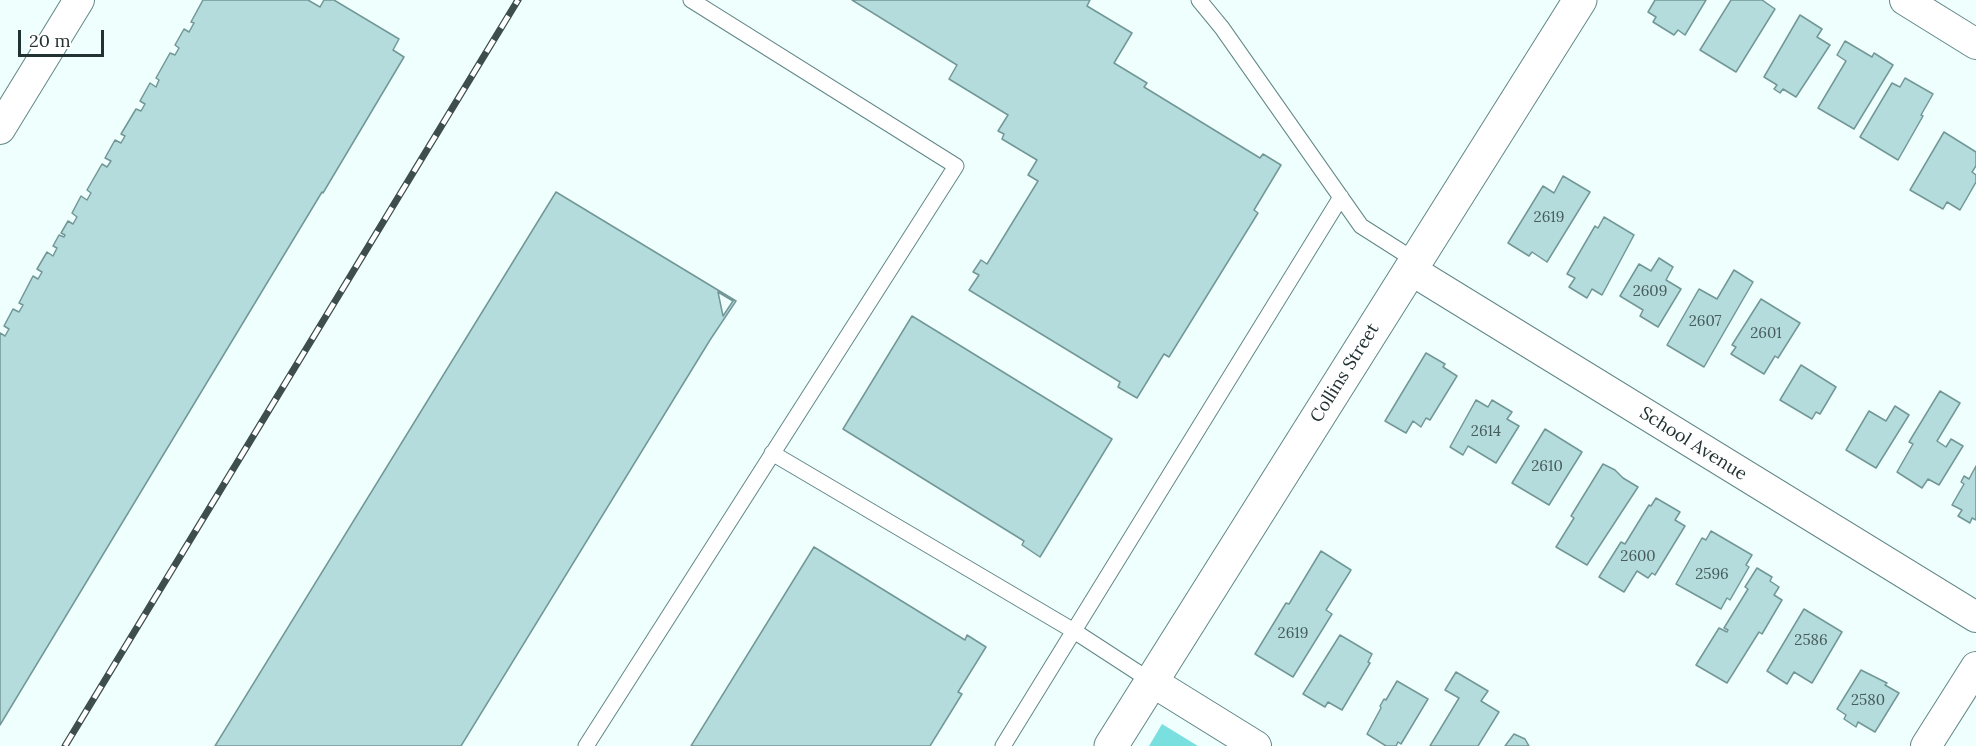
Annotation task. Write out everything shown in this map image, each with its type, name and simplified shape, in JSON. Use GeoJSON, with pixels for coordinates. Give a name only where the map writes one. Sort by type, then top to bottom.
{"type":"FeatureCollection","features":[{"type":"Feature","properties":{"kind":"street"},"geometry":{"type":"LineString","coordinates":[[0,129],[79,0]]}},
{"type":"Feature","properties":{"kind":"street","name":"Collins Street"},"geometry":{"type":"LineString","coordinates":[[1111,746],[1580,0]]}},
{"type":"Feature","properties":{"kind":"street"},"geometry":{"type":"LineString","coordinates":[[1905,0],[1976,44]]}},
{"type":"Feature","properties":{"kind":"street","name":"School Avenue"},"geometry":{"type":"LineString","coordinates":[[1413,265],[1976,617]]}},
{"type":"Feature","properties":{"kind":"street"},"geometry":{"type":"LineString","coordinates":[[1926,746],[1976,667]]}},
{"type":"Feature","properties":{"kind":"street"},"geometry":{"type":"LineString","coordinates":[[1151,681],[1256,746]]}},
{"type":"Feature","properties":{"kind":"lane"},"geometry":{"type":"LineString","coordinates":[[586,746],[956,166],[691,0]]}},
{"type":"Feature","properties":{"kind":"lane"},"geometry":{"type":"LineString","coordinates":[[1199,0],[1222,28],[1360,226],[1413,265]]}},
{"type":"Feature","properties":{"kind":"lane"},"geometry":{"type":"LineString","coordinates":[[1003,746],[1341,197]]}},
{"type":"Feature","properties":{"kind":"lane"},"geometry":{"type":"LineString","coordinates":[[772,453],[1074,631],[1151,681]]}},
{"type":"Feature","properties":{"kind":"shaded area"},"geometry":{"type":"Polygon","coordinates":[[[1162,724],[1198,746],[1149,746],[1162,724]]]}},
{"type":"Feature","properties":{"kind":"building"},"geometry":{"type":"Polygon","coordinates":[[[203,0],[308,0],[320,7],[324,0],[334,0],[399,39],[393,50],[404,57],[0,725],[0,333],[5,336],[9,329],[4,326],[13,309],[19,312],[23,305],[19,303],[33,276],[38,279],[42,272],[37,269],[47,252],[53,256],[57,248],[53,246],[59,235],[64,237],[65,235],[61,233],[68,221],[73,224],[77,217],[72,213],[81,196],[87,200],[91,193],[87,190],[102,164],[107,167],[111,161],[105,158],[115,140],[121,143],[125,136],[121,134],[136,109],[141,111],[145,104],[140,101],[150,83],[156,87],[159,80],[156,78],[170,53],[175,55],[179,48],[175,45],[184,29],[189,32],[194,23],[191,22],[203,0]]]}},
{"type":"Feature","properties":{"kind":"building"},"geometry":{"type":"Polygon","coordinates":[[[852,0],[1090,0],[1087,6],[1132,33],[1114,63],[1147,83],[1144,87],[1260,158],[1263,154],[1281,165],[1254,210],[1258,213],[1169,357],[1164,354],[1137,398],[1118,387],[1120,382],[969,290],[979,275],[973,272],[981,260],[987,264],[1038,181],[1028,175],[1037,160],[1002,139],[1004,134],[998,131],[1008,115],[949,79],[957,65],[852,0]]]}},
{"type":"Feature","properties":{"kind":"building"},"geometry":{"type":"Polygon","coordinates":[[[1655,0],[1706,0],[1685,35],[1678,30],[1674,35],[1653,22],[1656,17],[1648,12],[1655,0]]]}},
{"type":"Feature","properties":{"kind":"building"},"geometry":{"type":"Polygon","coordinates":[[[1731,0],[1762,0],[1775,9],[1736,72],[1700,50],[1731,0]]]}},
{"type":"Feature","properties":{"kind":"building"},"geometry":{"type":"Polygon","coordinates":[[[1800,15],[1822,29],[1817,37],[1830,45],[1796,97],[1783,89],[1780,93],[1774,89],[1777,85],[1764,77],[1800,15]]]}},
{"type":"Feature","properties":{"kind":"building"},"geometry":{"type":"Polygon","coordinates":[[[1845,41],[1872,57],[1874,53],[1893,65],[1854,129],[1818,108],[1846,61],[1837,55],[1845,41]]]}},
{"type":"Feature","properties":{"kind":"building"},"geometry":{"type":"Polygon","coordinates":[[[1905,78],[1933,94],[1898,160],[1860,137],[1892,83],[1900,87],[1905,78]]]}},
{"type":"Feature","properties":{"kind":"building"},"geometry":{"type":"Polygon","coordinates":[[[1944,132],[1976,152],[1976,166],[1972,172],[1976,175],[1976,182],[1960,210],[1947,202],[1943,209],[1910,190],[1944,132]]]}},
{"type":"Feature","properties":{"kind":"building"},"geometry":{"type":"Polygon","coordinates":[[[1563,176],[1590,192],[1547,262],[1532,252],[1529,256],[1508,243],[1543,186],[1554,193],[1563,176]]]}},
{"type":"Feature","properties":{"kind":"building"},"geometry":{"type":"Polygon","coordinates":[[[556,192],[736,301],[461,746],[215,746],[556,192]],[[718,292],[723,316],[733,301],[718,292]]]}},
{"type":"Feature","properties":{"kind":"building"},"geometry":{"type":"Polygon","coordinates":[[[1604,217],[1634,235],[1602,295],[1592,289],[1587,298],[1569,287],[1575,278],[1567,274],[1595,226],[1598,228],[1604,217]]]}},
{"type":"Feature","properties":{"kind":"building"},"geometry":{"type":"Polygon","coordinates":[[[1659,258],[1673,267],[1666,280],[1681,289],[1658,327],[1640,316],[1643,310],[1620,296],[1639,264],[1651,271],[1659,258]]]}},
{"type":"Feature","properties":{"kind":"building"},"geometry":{"type":"Polygon","coordinates":[[[1734,270],[1753,282],[1704,367],[1667,345],[1699,289],[1717,299],[1734,270]]]}},
{"type":"Feature","properties":{"kind":"building"},"geometry":{"type":"Polygon","coordinates":[[[1761,299],[1800,323],[1778,358],[1775,356],[1764,374],[1731,354],[1736,347],[1732,345],[1761,299]]]}},
{"type":"Feature","properties":{"kind":"building"},"geometry":{"type":"Polygon","coordinates":[[[912,316],[1112,439],[1040,557],[1022,545],[1024,541],[843,429],[912,316]]]}},
{"type":"Feature","properties":{"kind":"building"},"geometry":{"type":"Polygon","coordinates":[[[1426,353],[1445,364],[1443,367],[1457,376],[1430,420],[1426,418],[1421,427],[1413,421],[1406,433],[1385,421],[1426,353]]]}},
{"type":"Feature","properties":{"kind":"building"},"geometry":{"type":"Polygon","coordinates":[[[1801,365],[1836,387],[1820,414],[1816,412],[1812,419],[1780,400],[1801,365]]]}},
{"type":"Feature","properties":{"kind":"building"},"geometry":{"type":"Polygon","coordinates":[[[1940,391],[1960,403],[1937,441],[1946,447],[1951,439],[1963,446],[1939,485],[1928,479],[1922,488],[1897,472],[1913,444],[1909,442],[1940,391]]]}},
{"type":"Feature","properties":{"kind":"building"},"geometry":{"type":"Polygon","coordinates":[[[1476,400],[1488,407],[1492,400],[1512,412],[1507,419],[1519,426],[1496,463],[1468,446],[1463,455],[1450,447],[1476,400]]]}},
{"type":"Feature","properties":{"kind":"building"},"geometry":{"type":"Polygon","coordinates":[[[1895,406],[1909,415],[1876,468],[1846,450],[1869,411],[1886,421],[1895,406]]]}},
{"type":"Feature","properties":{"kind":"building"},"geometry":{"type":"Polygon","coordinates":[[[1545,429],[1582,452],[1549,505],[1512,483],[1545,429]]]}},
{"type":"Feature","properties":{"kind":"building"},"geometry":{"type":"Polygon","coordinates":[[[1603,464],[1638,487],[1587,565],[1556,547],[1574,518],[1571,516],[1603,464]]]}},
{"type":"Feature","properties":{"kind":"building"},"geometry":{"type":"Polygon","coordinates":[[[1976,466],[1976,520],[1972,518],[1970,523],[1958,516],[1962,510],[1952,505],[1964,484],[1961,482],[1964,476],[1969,479],[1976,466]]]}},
{"type":"Feature","properties":{"kind":"building"},"geometry":{"type":"Polygon","coordinates":[[[1656,498],[1680,512],[1675,520],[1685,526],[1655,575],[1652,573],[1648,578],[1637,571],[1624,592],[1599,577],[1621,542],[1625,544],[1649,505],[1651,506],[1656,498]]]}},
{"type":"Feature","properties":{"kind":"building"},"geometry":{"type":"Polygon","coordinates":[[[1711,531],[1752,555],[1746,565],[1749,567],[1730,600],[1727,598],[1721,609],[1676,584],[1702,538],[1706,540],[1711,531]]]}},
{"type":"Feature","properties":{"kind":"building"},"geometry":{"type":"Polygon","coordinates":[[[814,547],[965,640],[967,635],[986,647],[958,692],[962,694],[930,746],[691,746],[814,547]]]}},
{"type":"Feature","properties":{"kind":"building"},"geometry":{"type":"Polygon","coordinates":[[[1321,551],[1351,570],[1326,610],[1332,614],[1293,677],[1255,654],[1321,551]]]}},
{"type":"Feature","properties":{"kind":"building"},"geometry":{"type":"Polygon","coordinates":[[[1757,568],[1772,577],[1770,581],[1779,587],[1774,595],[1782,600],[1762,634],[1759,632],[1727,683],[1696,665],[1719,628],[1727,632],[1728,630],[1724,628],[1748,589],[1745,587],[1757,568]]]}},
{"type":"Feature","properties":{"kind":"building"},"geometry":{"type":"Polygon","coordinates":[[[1804,609],[1842,632],[1812,683],[1794,672],[1787,684],[1767,671],[1804,609]]]}},
{"type":"Feature","properties":{"kind":"building"},"geometry":{"type":"Polygon","coordinates":[[[1340,635],[1372,654],[1368,662],[1370,663],[1342,710],[1328,702],[1325,707],[1303,694],[1340,635]]]}},
{"type":"Feature","properties":{"kind":"building"},"geometry":{"type":"Polygon","coordinates":[[[1861,670],[1887,683],[1885,685],[1899,693],[1875,732],[1858,722],[1856,727],[1844,719],[1846,715],[1837,709],[1861,670]]]}},
{"type":"Feature","properties":{"kind":"building"},"geometry":{"type":"Polygon","coordinates":[[[1456,672],[1488,691],[1481,701],[1499,712],[1478,746],[1430,746],[1459,698],[1445,690],[1456,672]]]}},
{"type":"Feature","properties":{"kind":"building"},"geometry":{"type":"Polygon","coordinates":[[[1397,681],[1428,699],[1401,744],[1398,742],[1396,746],[1386,746],[1367,734],[1380,706],[1397,681]]]}},
{"type":"Feature","properties":{"kind":"building"},"geometry":{"type":"Polygon","coordinates":[[[1514,734],[1525,739],[1529,746],[1505,746],[1514,734]]]}},
{"type":"Feature","properties":{"kind":"railway"},"geometry":{"type":"LineString","coordinates":[[65,746],[518,0]]}}]}
